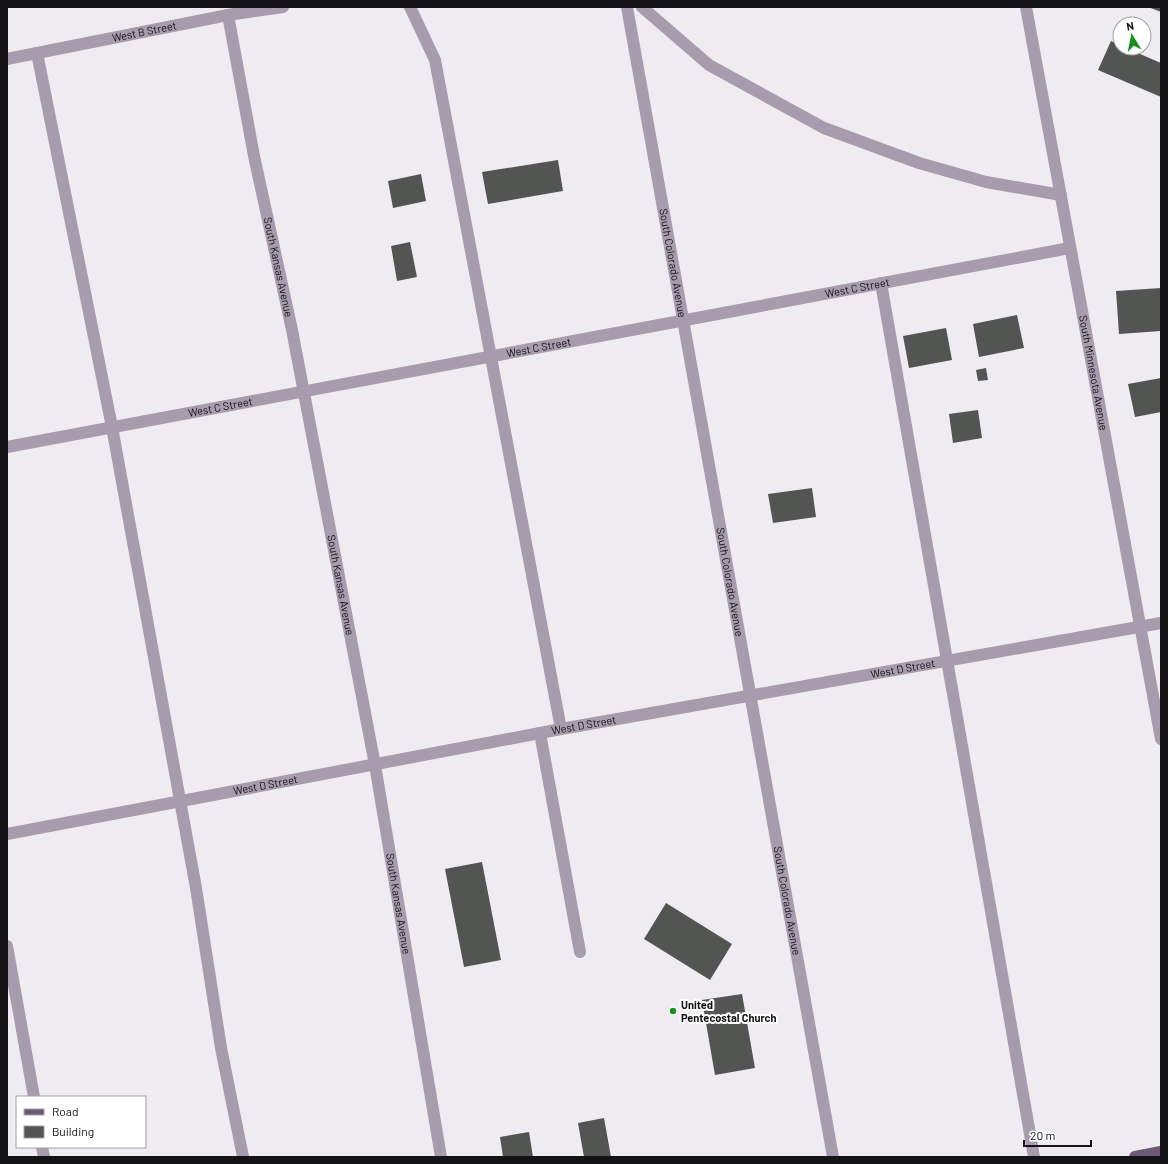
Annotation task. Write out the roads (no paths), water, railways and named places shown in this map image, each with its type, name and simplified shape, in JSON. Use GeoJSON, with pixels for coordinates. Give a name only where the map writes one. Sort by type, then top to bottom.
{"type":"FeatureCollection","features":[{"type":"Feature","properties":{"kind":"main road"},"geometry":{"type":"LineString","coordinates":[[1135,1157],[1161,1152]]}},
{"type":"Feature","properties":{"kind":"street","name":"West B Street"},"geometry":{"type":"LineString","coordinates":[[7,59],[228,15],[282,7]]}},
{"type":"Feature","properties":{"kind":"street"},"geometry":{"type":"LineString","coordinates":[[410,7],[435,60],[561,729]]}},
{"type":"Feature","properties":{"kind":"street","name":"South Colorado Avenue"},"geometry":{"type":"LineString","coordinates":[[627,7],[833,1157]]}},
{"type":"Feature","properties":{"kind":"street"},"geometry":{"type":"LineString","coordinates":[[642,7],[709,65],[824,128],[919,163],[986,182],[1061,195]]}},
{"type":"Feature","properties":{"kind":"street","name":"South Minnesota Avenue"},"geometry":{"type":"LineString","coordinates":[[1026,7],[1161,739]]}},
{"type":"Feature","properties":{"kind":"street","name":"South Kansas Avenue"},"geometry":{"type":"LineString","coordinates":[[228,15],[254,156],[304,391],[375,765],[441,1157]]}},
{"type":"Feature","properties":{"kind":"street"},"geometry":{"type":"LineString","coordinates":[[37,53],[112,427],[213,988],[222,1048],[243,1157]]}},
{"type":"Feature","properties":{"kind":"street","name":"West C Street"},"geometry":{"type":"LineString","coordinates":[[7,447],[1070,248]]}},
{"type":"Feature","properties":{"kind":"street"},"geometry":{"type":"LineString","coordinates":[[881,283],[1034,1157]]}},
{"type":"Feature","properties":{"kind":"street","name":"West D Street"},"geometry":{"type":"LineString","coordinates":[[7,834],[561,729],[1161,623]]}},
{"type":"Feature","properties":{"kind":"street"},"geometry":{"type":"LineString","coordinates":[[540,734],[580,952]]}},
{"type":"Feature","properties":{"kind":"street"},"geometry":{"type":"LineString","coordinates":[[7,946],[34,1096]]}},
{"type":"Feature","properties":{"kind":"place","name":"United Pentecostal Church"},"geometry":{"type":"Point","coordinates":[673,1011]}}]}
